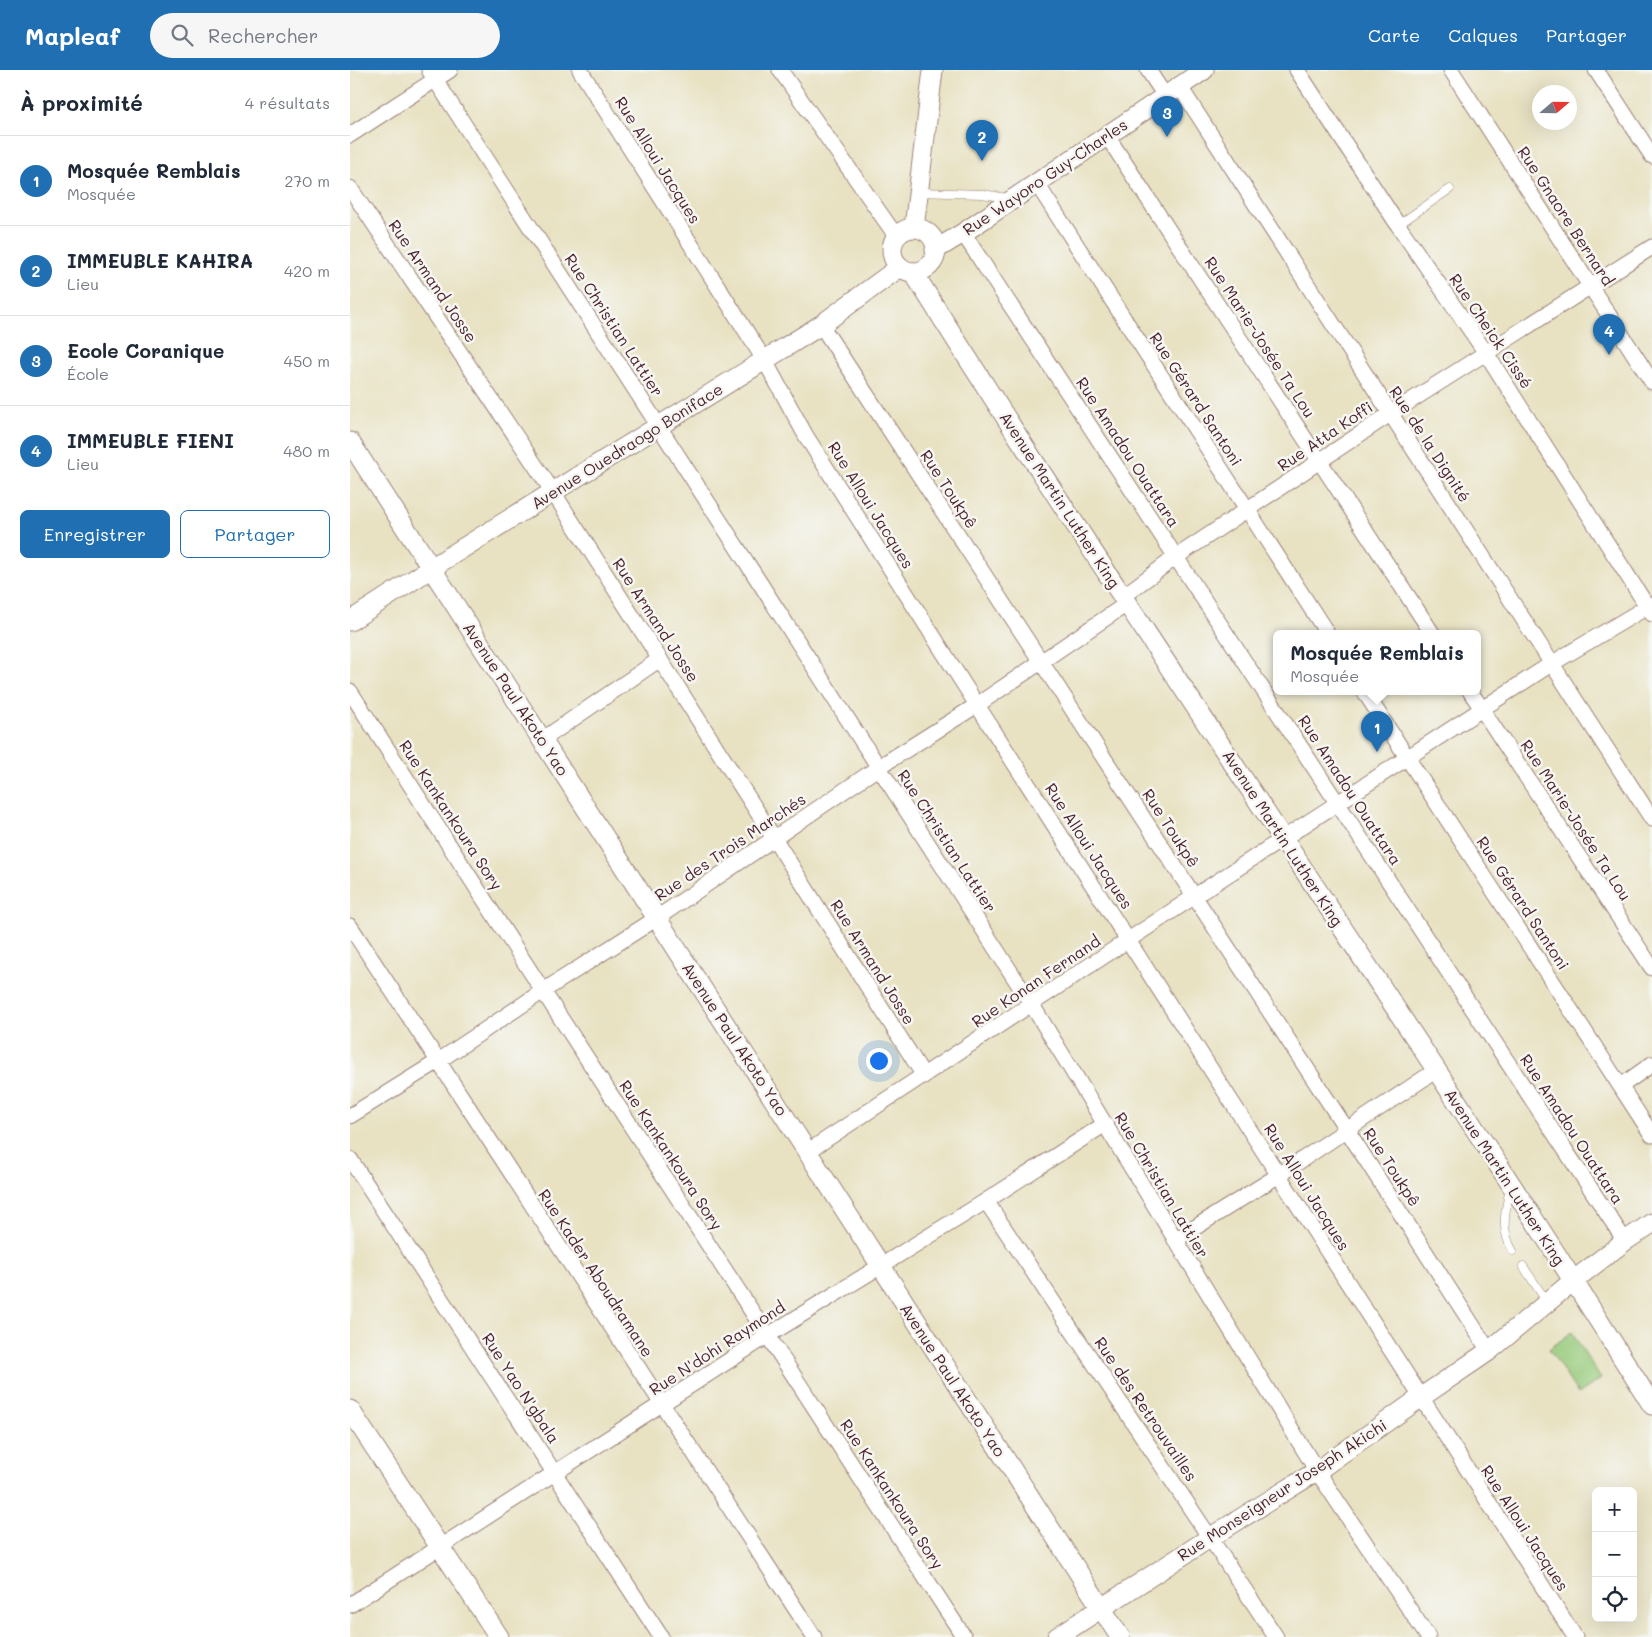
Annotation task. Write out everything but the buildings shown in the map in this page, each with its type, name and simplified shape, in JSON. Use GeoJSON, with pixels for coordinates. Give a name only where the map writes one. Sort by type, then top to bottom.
{"type":"FeatureCollection","features":[{"type":"Feature","properties":{"kind":"street"},"geometry":{"type":"LineString","coordinates":[[350,135],[432,75],[450,70]]}},
{"type":"Feature","properties":{"kind":"street","name":"Rue Alloui Jacques"},"geometry":{"type":"LineString","coordinates":[[580,70],[765,361],[806,436],[1420,1398],[1575,1637]]}},
{"type":"Feature","properties":{"kind":"street"},"geometry":{"type":"LineString","coordinates":[[780,70],[896,236]]}},
{"type":"Feature","properties":{"kind":"street"},"geometry":{"type":"LineString","coordinates":[[914,228],[933,70]]}},
{"type":"Feature","properties":{"kind":"street","name":"Rue de la Dignité"},"geometry":{"type":"LineString","coordinates":[[1148,70],[1172,92],[1390,414],[1652,819]]}},
{"type":"Feature","properties":{"kind":"street","name":"Rue Wayoro Guy-Charles"},"geometry":{"type":"LineString","coordinates":[[935,250],[1037,184],[1204,70]]}},
{"type":"Feature","properties":{"kind":"street","name":"Rue Cheick Cissé"},"geometry":{"type":"LineString","coordinates":[[1297,70],[1398,225],[1486,353],[1650,608]]}},
{"type":"Feature","properties":{"kind":"street","name":"Rue Gnaore Bernard"},"geometry":{"type":"LineString","coordinates":[[1451,70],[1652,382]]}},
{"type":"Feature","properties":{"kind":"street"},"geometry":{"type":"LineString","coordinates":[[1596,70],[1652,156]]}},
{"type":"Feature","properties":{"kind":"street","name":"Rue Christian Lattier"},"geometry":{"type":"LineString","coordinates":[[432,75],[1032,1006],[1317,1471],[1428,1637]]}},
{"type":"Feature","properties":{"kind":"street","name":"Rue Marie-Josée Ta Lou"},"geometry":{"type":"LineString","coordinates":[[1107,136],[1430,630]]}},
{"type":"Feature","properties":{"kind":"street","name":"Rue Gérard Santoni"},"geometry":{"type":"LineString","coordinates":[[1037,184],[1325,630]]}},
{"type":"Feature","properties":{"kind":"street","name":"Rue Armand Josse"},"geometry":{"type":"LineString","coordinates":[[350,188],[553,492],[924,1076]]}},
{"type":"Feature","properties":{"kind":"street"},"geometry":{"type":"LineString","coordinates":[[907,228],[914,228],[927,232],[932,237],[935,250],[934,257],[926,268],[907,269],[893,256],[893,242],[896,236],[907,228]]}},
{"type":"Feature","properties":{"kind":"street","name":"Rue Amadou Ouattara"},"geometry":{"type":"LineString","coordinates":[[963,233],[1625,1241]]}},
{"type":"Feature","properties":{"kind":"street","name":"Rue Atta Koffi"},"geometry":{"type":"LineString","coordinates":[[1125,600],[1176,557],[1390,414],[1652,247]]}},
{"type":"Feature","properties":{"kind":"street","name":"Avenue Ouedraogo Boniface"},"geometry":{"type":"LineString","coordinates":[[350,622],[432,568],[765,361],[907,269]]}},
{"type":"Feature","properties":{"kind":"street","name":"Avenue Martin Luther King"},"geometry":{"type":"LineString","coordinates":[[907,269],[1284,838],[1574,1281],[1652,1405]]}},
{"type":"Feature","properties":{"kind":"street","name":"Rue Toukpê"},"geometry":{"type":"LineString","coordinates":[[821,325],[1195,896],[1489,1351]]}},
{"type":"Feature","properties":{"kind":"street","name":"Avenue Paul Akoto Yao"},"geometry":{"type":"LineString","coordinates":[[350,442],[1120,1637]]}},
{"type":"Feature","properties":{"kind":"street","name":"Rue des Trois Marchés"},"geometry":{"type":"LineString","coordinates":[[350,1116],[437,1062],[542,991],[657,918],[879,767],[977,705],[1125,600]]}},
{"type":"Feature","properties":{"kind":"street","name":"Rue Konan Fernand"},"geometry":{"type":"LineString","coordinates":[[808,1152],[1032,1006],[1195,896],[1551,664],[1650,608]]}},
{"type":"Feature","properties":{"kind":"street"},"geometry":{"type":"LineString","coordinates":[[542,740],[660,659]]}},
{"type":"Feature","properties":{"kind":"street","name":"Rue Kankankoura Sory"},"geometry":{"type":"LineString","coordinates":[[350,691],[542,991],[964,1637]]}},
{"type":"Feature","properties":{"kind":"street","name":"Rue Gérard Santoni"},"geometry":{"type":"LineString","coordinates":[[1367,695],[1652,1135]]}},
{"type":"Feature","properties":{"kind":"street","name":"Rue Marie-Josée Ta Lou"},"geometry":{"type":"LineString","coordinates":[[1473,695],[1652,968]]}},
{"type":"Feature","properties":{"kind":"street","name":"Rue Kader Aboudramane"},"geometry":{"type":"LineString","coordinates":[[350,926],[814,1637]]}},
{"type":"Feature","properties":{"kind":"street"},"geometry":{"type":"LineString","coordinates":[[1621,1086],[1652,1064]]}},
{"type":"Feature","properties":{"kind":"street"},"geometry":{"type":"LineString","coordinates":[[1175,1240],[1279,1175],[1435,1070]]}},
{"type":"Feature","properties":{"kind":"street","name":"Rue N'dohi Raymond"},"geometry":{"type":"LineString","coordinates":[[350,1606],[767,1336],[986,1201],[1105,1124]]}},
{"type":"Feature","properties":{"kind":"street","name":"Rue Yao N'gbala"},"geometry":{"type":"LineString","coordinates":[[350,1159],[661,1637]]}},
{"type":"Feature","properties":{"kind":"street","name":"Rue des Retrouvailles"},"geometry":{"type":"LineString","coordinates":[[986,1201],[1276,1637]]}},
{"type":"Feature","properties":{"kind":"street","name":"Rue Monseigneur Joseph Akichi"},"geometry":{"type":"LineString","coordinates":[[1057,1637],[1210,1537],[1317,1471],[1489,1351],[1547,1302],[1625,1241],[1652,1223]]}},
{"type":"Feature","properties":{"kind":"street"},"geometry":{"type":"LineString","coordinates":[[350,1410],[499,1637]]}},
{"type":"Feature","properties":{"kind":"lane"},"geometry":{"type":"LineString","coordinates":[[1398,225],[1450,189]]}},
{"type":"Feature","properties":{"kind":"lane"},"geometry":{"type":"LineString","coordinates":[[918,192],[982,194],[1013,199]]}},
{"type":"Feature","properties":{"kind":"lane"},"geometry":{"type":"LineString","coordinates":[[1511,1186],[1504,1224],[1506,1240],[1513,1251]]}},
{"type":"Feature","properties":{"kind":"lane"},"geometry":{"type":"LineString","coordinates":[[1522,1266],[1547,1302]]}},
{"type":"Feature","properties":{"kind":"green space"},"geometry":{"type":"Polygon","coordinates":[[[1572,1332],[1601,1379],[1578,1394],[1549,1349],[1572,1332]]]}},
{"type":"Feature","properties":{"kind":"place","name":"Ecole Coranique"},"geometry":{"type":"Point","coordinates":[1167,137]}},
{"type":"Feature","properties":{"kind":"place","name":"IMMEUBLE KAHIRA"},"geometry":{"type":"Point","coordinates":[982,161]}},
{"type":"Feature","properties":{"kind":"place","name":"IMMEUBLE FIENI"},"geometry":{"type":"Point","coordinates":[1609,355]}},
{"type":"Feature","properties":{"kind":"place","name":"Mosquée Remblais"},"geometry":{"type":"Point","coordinates":[1377,752]}}]}
